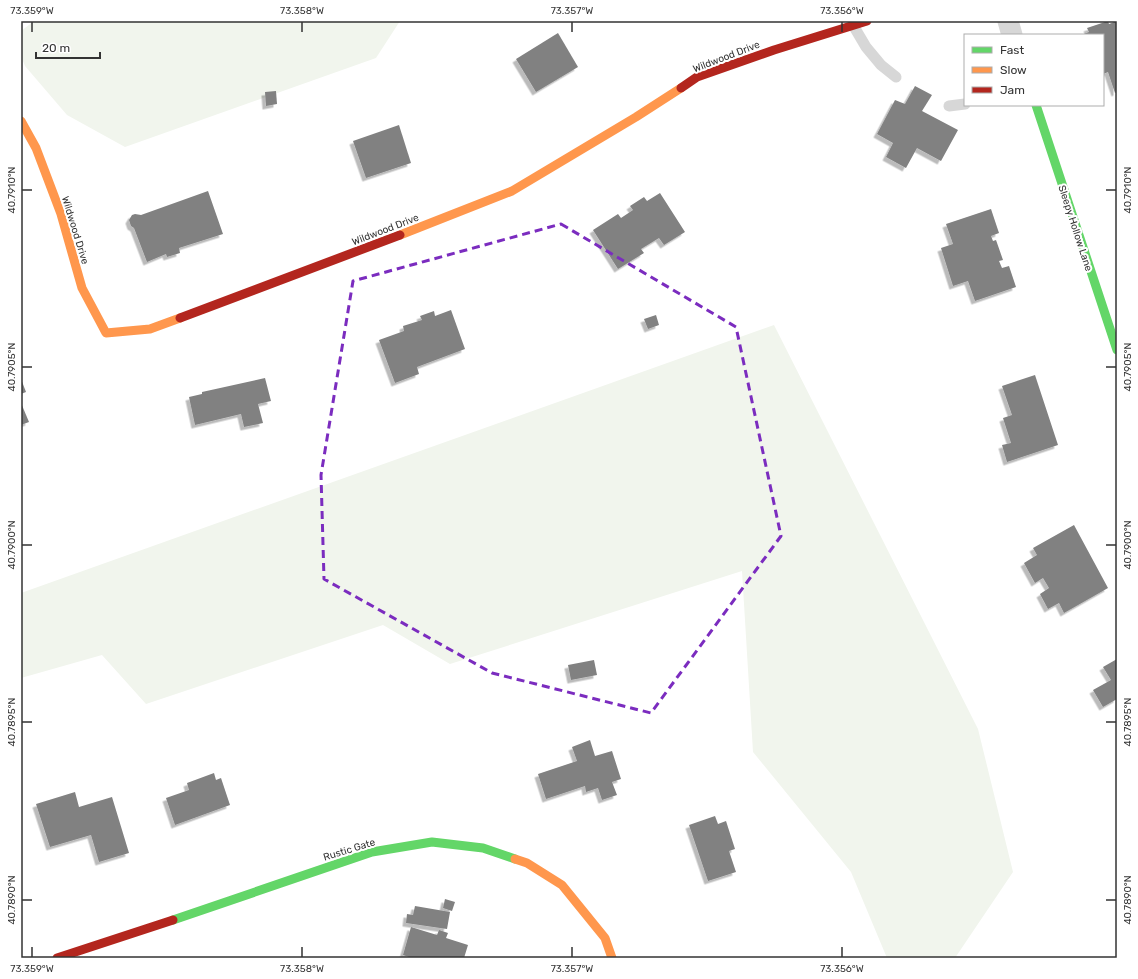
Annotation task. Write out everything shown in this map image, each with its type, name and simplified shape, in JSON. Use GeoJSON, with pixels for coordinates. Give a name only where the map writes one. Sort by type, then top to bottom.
{"type":"FeatureCollection","features":[{"type":"Feature","properties":{"kind":"street","name":"Wildwood Drive"},"geometry":{"type":"LineString","coordinates":[[21,121],[36,148],[62,214],[82,288],[106,333],[150,329],[427,225],[512,191],[636,117],[697,78],[774,50],[867,21]]}},
{"type":"Feature","properties":{"kind":"street"},"geometry":{"type":"LineString","coordinates":[[1008,21],[1012,34]]}},
{"type":"Feature","properties":{"kind":"street","name":"Sleepy Hollow Lane"},"geometry":{"type":"LineString","coordinates":[[1036,106],[1117,350]]}},
{"type":"Feature","properties":{"kind":"street","name":"Rustic Gate"},"geometry":{"type":"LineString","coordinates":[[57,958],[372,852],[432,842],[483,848],[526,863],[562,885],[605,938],[612,958]]}},
{"type":"Feature","properties":{"kind":"lane"},"geometry":{"type":"LineString","coordinates":[[853,25],[866,47],[881,65],[896,78]]}},
{"type":"Feature","properties":{"kind":"lane"},"geometry":{"type":"LineString","coordinates":[[949,106],[964,104]]}},
{"type":"Feature","properties":{"kind":"highlighted area"},"geometry":{"type":"Polygon","coordinates":[[[561,224],[736,327],[781,536],[651,713],[492,673],[324,579],[321,475],[353,281],[561,224]]]}},
{"type":"Feature","properties":{"kind":"shaded area"},"geometry":{"type":"Polygon","coordinates":[[[34,21],[400,21],[376,58],[125,147],[67,115],[25,66],[21,56],[21,31],[34,21]]]}},
{"type":"Feature","properties":{"kind":"shaded area"},"geometry":{"type":"Polygon","coordinates":[[[774,325],[978,729],[1013,872],[955,958],[887,958],[851,872],[753,752],[742,571],[450,664],[383,625],[146,704],[102,655],[21,678],[21,593],[774,325]]]}},
{"type":"Feature","properties":{"kind":"building"},"geometry":{"type":"Polygon","coordinates":[[[1108,21],[1109,24],[1117,21],[1117,92],[1115,93],[1108,72],[1104,74],[1104,34],[1084,34],[1089,32],[1087,28],[1108,21]]]}},
{"type":"Feature","properties":{"kind":"building"},"geometry":{"type":"Polygon","coordinates":[[[558,33],[578,67],[536,92],[516,59],[558,33]]]}},
{"type":"Feature","properties":{"kind":"building"},"geometry":{"type":"Polygon","coordinates":[[[915,86],[932,95],[922,111],[958,130],[941,161],[917,148],[906,168],[886,157],[893,143],[877,134],[895,100],[905,104],[915,86]]]}},
{"type":"Feature","properties":{"kind":"building"},"geometry":{"type":"Polygon","coordinates":[[[276,91],[277,104],[266,106],[265,92],[276,91]]]}},
{"type":"Feature","properties":{"kind":"building"},"geometry":{"type":"Polygon","coordinates":[[[399,125],[411,163],[366,178],[353,141],[399,125]]]}},
{"type":"Feature","properties":{"kind":"building"},"geometry":{"type":"Polygon","coordinates":[[[208,191],[223,234],[179,248],[180,253],[167,257],[166,254],[147,262],[134,228],[131,226],[129,220],[132,215],[141,215],[208,191]]]}},
{"type":"Feature","properties":{"kind":"building"},"geometry":{"type":"Polygon","coordinates":[[[660,193],[685,232],[664,245],[659,238],[641,249],[644,253],[618,269],[593,230],[618,214],[621,218],[633,210],[630,206],[644,197],[647,201],[660,193]]]}},
{"type":"Feature","properties":{"kind":"building"},"geometry":{"type":"Polygon","coordinates":[[[991,209],[999,233],[991,236],[993,241],[996,240],[1003,260],[999,261],[1002,268],[1009,266],[1016,287],[975,301],[968,281],[953,286],[941,248],[953,244],[946,224],[991,209]]]}},
{"type":"Feature","properties":{"kind":"building"},"geometry":{"type":"Polygon","coordinates":[[[451,310],[465,349],[417,367],[419,374],[395,383],[379,340],[404,331],[403,326],[422,320],[420,316],[434,311],[435,316],[451,310]]]}},
{"type":"Feature","properties":{"kind":"building"},"geometry":{"type":"Polygon","coordinates":[[[656,315],[659,325],[648,329],[644,319],[656,315]]]}},
{"type":"Feature","properties":{"kind":"building"},"geometry":{"type":"Polygon","coordinates":[[[1035,375],[1058,445],[1007,462],[1002,445],[1011,443],[1003,418],[1012,415],[1002,386],[1035,375]]]}},
{"type":"Feature","properties":{"kind":"building"},"geometry":{"type":"Polygon","coordinates":[[[265,378],[271,401],[258,404],[263,423],[244,427],[241,414],[195,425],[189,397],[202,394],[202,392],[265,378]]]}},
{"type":"Feature","properties":{"kind":"building"},"geometry":{"type":"Polygon","coordinates":[[[21,379],[26,392],[21,394],[21,379]]]}},
{"type":"Feature","properties":{"kind":"building"},"geometry":{"type":"Polygon","coordinates":[[[21,403],[29,422],[21,425],[21,403]]]}},
{"type":"Feature","properties":{"kind":"building"},"geometry":{"type":"Polygon","coordinates":[[[1074,525],[1108,588],[1064,613],[1059,603],[1048,609],[1040,594],[1049,588],[1043,578],[1035,583],[1024,563],[1037,555],[1033,548],[1074,525]]]}},
{"type":"Feature","properties":{"kind":"building"},"geometry":{"type":"Polygon","coordinates":[[[1117,659],[1117,699],[1103,707],[1093,690],[1111,680],[1103,667],[1117,659]]]}},
{"type":"Feature","properties":{"kind":"building"},"geometry":{"type":"Polygon","coordinates":[[[594,660],[597,675],[571,680],[568,665],[594,660]]]}},
{"type":"Feature","properties":{"kind":"building"},"geometry":{"type":"Polygon","coordinates":[[[590,740],[595,756],[612,751],[621,779],[612,782],[617,795],[602,800],[598,788],[586,792],[585,786],[546,799],[538,774],[577,761],[572,747],[590,740]]]}},
{"type":"Feature","properties":{"kind":"building"},"geometry":{"type":"Polygon","coordinates":[[[214,773],[216,780],[221,778],[230,805],[175,825],[166,798],[189,790],[187,783],[214,773]]]}},
{"type":"Feature","properties":{"kind":"building"},"geometry":{"type":"Polygon","coordinates":[[[75,792],[79,807],[112,797],[129,853],[99,862],[91,835],[50,847],[36,804],[75,792]]]}},
{"type":"Feature","properties":{"kind":"building"},"geometry":{"type":"Polygon","coordinates":[[[715,816],[718,824],[726,821],[735,849],[729,851],[736,872],[708,881],[689,825],[715,816]]]}},
{"type":"Feature","properties":{"kind":"building"},"geometry":{"type":"Polygon","coordinates":[[[445,899],[455,902],[452,911],[443,908],[445,899]]]}},
{"type":"Feature","properties":{"kind":"building"},"geometry":{"type":"Polygon","coordinates":[[[415,906],[450,912],[447,929],[406,923],[407,914],[413,915],[415,906]]]}},
{"type":"Feature","properties":{"kind":"building"},"geometry":{"type":"Polygon","coordinates":[[[411,927],[437,935],[439,930],[448,933],[446,938],[468,945],[464,958],[409,958],[403,955],[411,927]]]}},
{"type":"Feature","properties":{"kind":"traffic: fast"},"geometry":{"type":"LineString","coordinates":[[1036,106],[1117,350]]}},
{"type":"Feature","properties":{"kind":"traffic: fast"},"geometry":{"type":"LineString","coordinates":[[173,920],[372,852],[432,842],[483,848],[515,859]]}},
{"type":"Feature","properties":{"kind":"traffic: slow"},"geometry":{"type":"LineString","coordinates":[[400,235],[512,191],[636,117],[681,88]]}},
{"type":"Feature","properties":{"kind":"traffic: slow"},"geometry":{"type":"LineString","coordinates":[[21,121],[36,148],[61,214],[82,288],[106,333],[150,329],[180,318]]}},
{"type":"Feature","properties":{"kind":"traffic: slow"},"geometry":{"type":"LineString","coordinates":[[515,859],[527,863],[562,885],[605,938],[612,958]]}},
{"type":"Feature","properties":{"kind":"traffic: jam"},"geometry":{"type":"LineString","coordinates":[[681,88],[697,77],[774,50],[867,21]]}},
{"type":"Feature","properties":{"kind":"traffic: jam"},"geometry":{"type":"LineString","coordinates":[[180,318],[400,235]]}},
{"type":"Feature","properties":{"kind":"traffic: jam"},"geometry":{"type":"LineString","coordinates":[[57,958],[173,920]]}}]}
